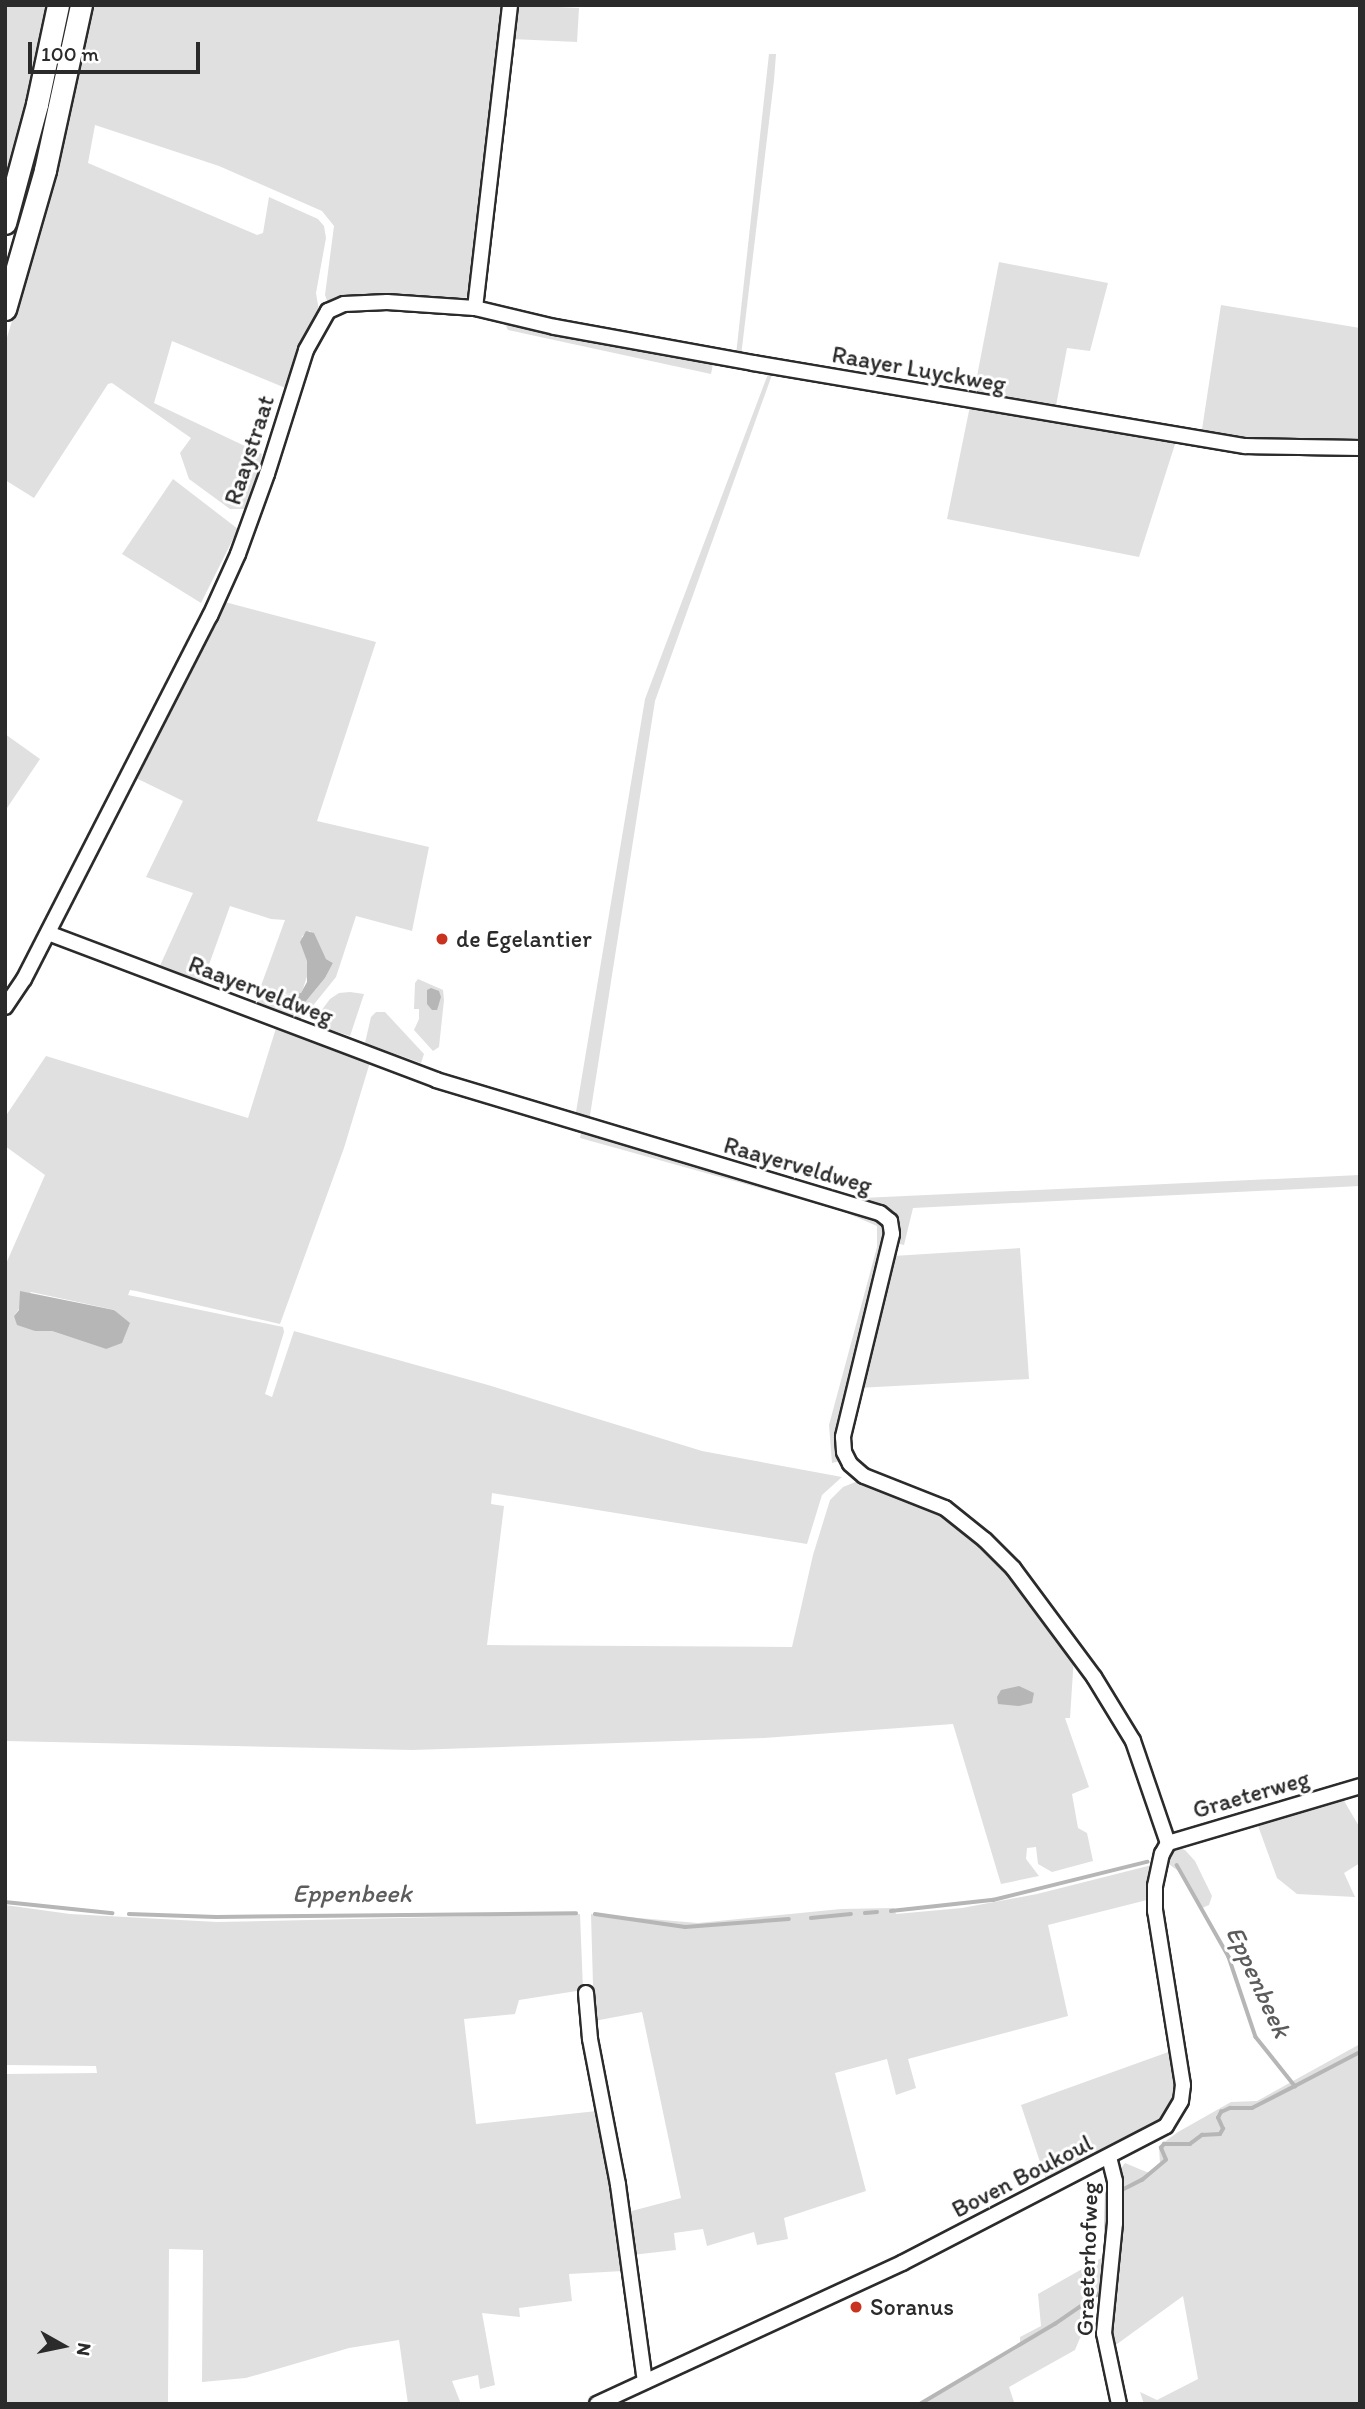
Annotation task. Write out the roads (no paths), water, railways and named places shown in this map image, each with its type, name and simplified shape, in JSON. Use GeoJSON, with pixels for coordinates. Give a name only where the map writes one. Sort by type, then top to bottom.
{"type":"FeatureCollection","features":[{"type":"Feature","properties":{"kind":"highway"},"geometry":{"type":"LineString","coordinates":[[5,223],[37,104],[58,5]]}},
{"type":"Feature","properties":{"kind":"highway"},"geometry":{"type":"LineString","coordinates":[[5,309],[45,170],[81,5]]}},
{"type":"Feature","properties":{"kind":"street"},"geometry":{"type":"LineString","coordinates":[[475,308],[510,5]]}},
{"type":"Feature","properties":{"kind":"street","name":"Raaystraat"},"geometry":{"type":"LineString","coordinates":[[5,1007],[48,933],[210,616],[267,474],[306,349],[328,311],[344,304],[387,302],[475,308]]}},
{"type":"Feature","properties":{"kind":"street","name":"Raayer Luyckweg"},"geometry":{"type":"LineString","coordinates":[[475,308],[555,327],[752,363],[1245,446],[1360,448]]}},
{"type":"Feature","properties":{"kind":"street","name":"Raayerveldweg"},"geometry":{"type":"LineString","coordinates":[[48,933],[436,1080],[880,1213],[890,1221],[892,1234],[843,1437],[844,1452],[850,1464],[864,1476],[946,1508],[985,1540],[1013,1569],[1094,1677],[1133,1741],[1165,1849]]}},
{"type":"Feature","properties":{"kind":"street","name":"Graeterweg"},"geometry":{"type":"LineString","coordinates":[[1165,1849],[1360,1787]]}},
{"type":"Feature","properties":{"kind":"street","name":"Boven Boukoul"},"geometry":{"type":"LineString","coordinates":[[597,2404],[902,2263],[1166,2126],[1181,2101],[1183,2085],[1155,1911],[1155,1886],[1165,1849]]}},
{"type":"Feature","properties":{"kind":"street"},"geometry":{"type":"LineString","coordinates":[[586,1993],[590,2039],[618,2185],[645,2381]]}},
{"type":"Feature","properties":{"kind":"street","name":"Graeterhofweg"},"geometry":{"type":"LineString","coordinates":[[1110,2157],[1115,2181],[1115,2223],[1104,2333],[1119,2404]]}},
{"type":"Feature","properties":{"kind":"waterway","name":"Eppenbeek"},"geometry":{"type":"LineString","coordinates":[[891,1911],[993,1900],[1147,1862]]}},
{"type":"Feature","properties":{"kind":"waterway","name":"Eppenbeek"},"geometry":{"type":"LineString","coordinates":[[1177,1865],[1229,1957],[1256,2037],[1295,2086],[1360,2052]]}},
{"type":"Feature","properties":{"kind":"waterway","name":"Eppenbeek"},"geometry":{"type":"LineString","coordinates":[[5,1902],[112,1913]]}},
{"type":"Feature","properties":{"kind":"waterway","name":"Eppenbeek"},"geometry":{"type":"LineString","coordinates":[[865,1913],[877,1912]]}},
{"type":"Feature","properties":{"kind":"waterway","name":"Eppenbeek"},"geometry":{"type":"LineString","coordinates":[[129,1914],[216,1917],[576,1913]]}},
{"type":"Feature","properties":{"kind":"waterway","name":"Eppenbeek"},"geometry":{"type":"LineString","coordinates":[[595,1914],[685,1927],[789,1919]]}},
{"type":"Feature","properties":{"kind":"waterway","name":"Eppenbeek"},"geometry":{"type":"LineString","coordinates":[[811,1918],[851,1914]]}},
{"type":"Feature","properties":{"kind":"waterway"},"geometry":{"type":"LineString","coordinates":[[1120,2191],[1142,2180],[1166,2160],[1161,2148],[1164,2144],[1190,2144],[1202,2135],[1220,2134],[1223,2129],[1218,2118],[1221,2112],[1230,2108],[1252,2108],[1295,2086]]}},
{"type":"Feature","properties":{"kind":"waterway"},"geometry":{"type":"LineString","coordinates":[[1106,2248],[1107,2193]]}},
{"type":"Feature","properties":{"kind":"waterway"},"geometry":{"type":"LineString","coordinates":[[920,2404],[1055,2324],[1100,2293],[1103,2273]]}},
{"type":"Feature","properties":{"kind":"place","name":"de Egelantier"},"geometry":{"type":"Point","coordinates":[442,939]}},
{"type":"Feature","properties":{"kind":"place","name":"Soranus"},"geometry":{"type":"Point","coordinates":[856,2307]}}]}
